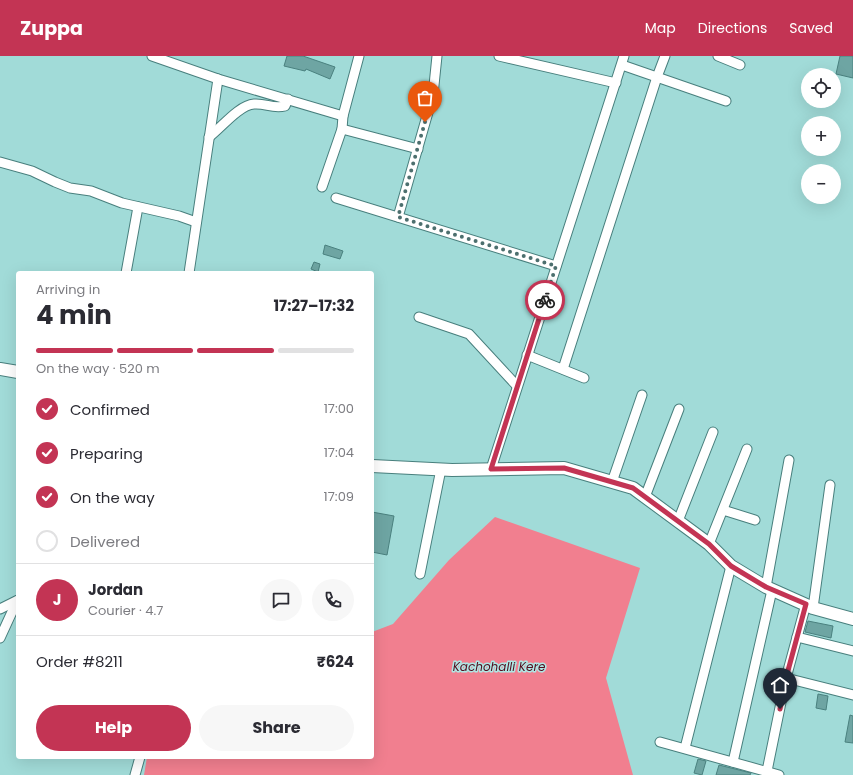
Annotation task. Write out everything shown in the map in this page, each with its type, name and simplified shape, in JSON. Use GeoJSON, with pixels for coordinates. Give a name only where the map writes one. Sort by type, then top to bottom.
{"type":"FeatureCollection","features":[{"type":"Feature","properties":{"kind":"street"},"geometry":{"type":"LineString","coordinates":[[152,56],[218,79],[343,116]]}},
{"type":"Feature","properties":{"kind":"street"},"geometry":{"type":"LineString","coordinates":[[322,187],[342,129],[343,116],[359,56]]}},
{"type":"Feature","properties":{"kind":"street"},"geometry":{"type":"LineString","coordinates":[[398,217],[433,96],[437,56]]}},
{"type":"Feature","properties":{"kind":"street"},"geometry":{"type":"LineString","coordinates":[[499,56],[616,83]]}},
{"type":"Feature","properties":{"kind":"street"},"geometry":{"type":"LineString","coordinates":[[563,369],[665,56]]}},
{"type":"Feature","properties":{"kind":"street"},"geometry":{"type":"LineString","coordinates":[[718,56],[740,65]]}},
{"type":"Feature","properties":{"kind":"street"},"geometry":{"type":"LineString","coordinates":[[491,469],[623,60],[657,77],[726,101]]}},
{"type":"Feature","properties":{"kind":"street"},"geometry":{"type":"LineString","coordinates":[[189,271],[218,79]]}},
{"type":"Feature","properties":{"kind":"street"},"geometry":{"type":"LineString","coordinates":[[209,137],[232,116],[252,104],[264,104],[276,108],[285,106],[288,99]]}},
{"type":"Feature","properties":{"kind":"street"},"geometry":{"type":"LineString","coordinates":[[342,129],[418,149]]}},
{"type":"Feature","properties":{"kind":"street"},"geometry":{"type":"LineString","coordinates":[[0,162],[32,171],[70,188],[91,191],[122,203],[179,216],[196,222]]}},
{"type":"Feature","properties":{"kind":"street"},"geometry":{"type":"LineString","coordinates":[[336,198],[556,266]]}},
{"type":"Feature","properties":{"kind":"street"},"geometry":{"type":"LineString","coordinates":[[126,271],[138,207]]}},
{"type":"Feature","properties":{"kind":"street"},"geometry":{"type":"LineString","coordinates":[[419,317],[468,334],[518,386]]}},
{"type":"Feature","properties":{"kind":"street"},"geometry":{"type":"LineString","coordinates":[[527,356],[584,378]]}},
{"type":"Feature","properties":{"kind":"street"},"geometry":{"type":"LineString","coordinates":[[0,369],[16,372]]}},
{"type":"Feature","properties":{"kind":"street"},"geometry":{"type":"LineString","coordinates":[[612,482],[642,395]]}},
{"type":"Feature","properties":{"kind":"street"},"geometry":{"type":"LineString","coordinates":[[645,497],[679,409]]}},
{"type":"Feature","properties":{"kind":"street"},"geometry":{"type":"LineString","coordinates":[[678,521],[713,432]]}},
{"type":"Feature","properties":{"kind":"street"},"geometry":{"type":"LineString","coordinates":[[709,544],[724,510],[747,449]]}},
{"type":"Feature","properties":{"kind":"street"},"geometry":{"type":"LineString","coordinates":[[733,762],[769,588],[789,460]]}},
{"type":"Feature","properties":{"kind":"street"},"geometry":{"type":"LineString","coordinates":[[374,466],[441,469],[564,468],[633,488],[709,544],[731,566],[769,588],[809,606],[853,619]]}},
{"type":"Feature","properties":{"kind":"street"},"geometry":{"type":"LineString","coordinates":[[420,574],[441,469]]}},
{"type":"Feature","properties":{"kind":"street"},"geometry":{"type":"LineString","coordinates":[[767,771],[786,678],[797,637],[809,606],[830,485]]}},
{"type":"Feature","properties":{"kind":"street"},"geometry":{"type":"LineString","coordinates":[[724,510],[755,520]]}},
{"type":"Feature","properties":{"kind":"street"},"geometry":{"type":"LineString","coordinates":[[685,748],[731,566]]}},
{"type":"Feature","properties":{"kind":"street"},"geometry":{"type":"LineString","coordinates":[[0,609],[16,601]]}},
{"type":"Feature","properties":{"kind":"street"},"geometry":{"type":"LineString","coordinates":[[0,638],[16,604]]}},
{"type":"Feature","properties":{"kind":"street"},"geometry":{"type":"LineString","coordinates":[[797,637],[853,651]]}},
{"type":"Feature","properties":{"kind":"street"},"geometry":{"type":"LineString","coordinates":[[786,678],[853,695]]}},
{"type":"Feature","properties":{"kind":"street"},"geometry":{"type":"LineString","coordinates":[[660,742],[733,762],[751,771],[767,771],[779,775]]}},
{"type":"Feature","properties":{"kind":"street"},"geometry":{"type":"LineString","coordinates":[[134,775],[139,759]]}},
{"type":"Feature","properties":{"kind":"water","name":"Kachohalli Kere"},"geometry":{"type":"Polygon","coordinates":[[[495,517],[640,568],[606,678],[633,775],[144,775],[147,759],[374,759],[374,631],[393,624],[449,560],[495,517]]]}},
{"type":"Feature","properties":{"kind":"building"},"geometry":{"type":"Polygon","coordinates":[[[287,56],[303,56],[335,67],[330,79],[306,69],[305,71],[284,66],[287,56]]]}},
{"type":"Feature","properties":{"kind":"building"},"geometry":{"type":"Polygon","coordinates":[[[840,56],[853,56],[853,78],[841,75],[841,68],[837,68],[840,56]]]}},
{"type":"Feature","properties":{"kind":"building"},"geometry":{"type":"Polygon","coordinates":[[[325,245],[343,251],[340,259],[323,254],[325,245]]]}},
{"type":"Feature","properties":{"kind":"building"},"geometry":{"type":"Polygon","coordinates":[[[314,262],[320,264],[318,271],[311,269],[314,262]]]}},
{"type":"Feature","properties":{"kind":"building"},"geometry":{"type":"Polygon","coordinates":[[[374,512],[394,516],[387,555],[374,552],[374,512]]]}},
{"type":"Feature","properties":{"kind":"building"},"geometry":{"type":"Polygon","coordinates":[[[808,621],[833,626],[831,638],[805,632],[808,621]]]}},
{"type":"Feature","properties":{"kind":"building"},"geometry":{"type":"Polygon","coordinates":[[[818,694],[828,696],[826,710],[816,708],[818,694]]]}},
{"type":"Feature","properties":{"kind":"building"},"geometry":{"type":"Polygon","coordinates":[[[850,715],[853,716],[853,743],[845,742],[850,715]]]}},
{"type":"Feature","properties":{"kind":"building"},"geometry":{"type":"Polygon","coordinates":[[[698,759],[706,761],[702,775],[694,773],[698,759]]]}},
{"type":"Feature","properties":{"kind":"building"},"geometry":{"type":"Polygon","coordinates":[[[719,765],[751,773],[750,775],[716,775],[719,765]]]}},
{"type":"Feature","properties":{"kind":"way so far"},"geometry":{"type":"LineString","coordinates":[[425,122],[398,217],[556,266],[545,300]]}},
{"type":"Feature","properties":{"kind":"route"},"geometry":{"type":"LineString","coordinates":[[545,300],[491,469],[564,468],[633,488],[709,544],[731,566],[766,587],[806,604],[786,678],[780,709]]}}]}
